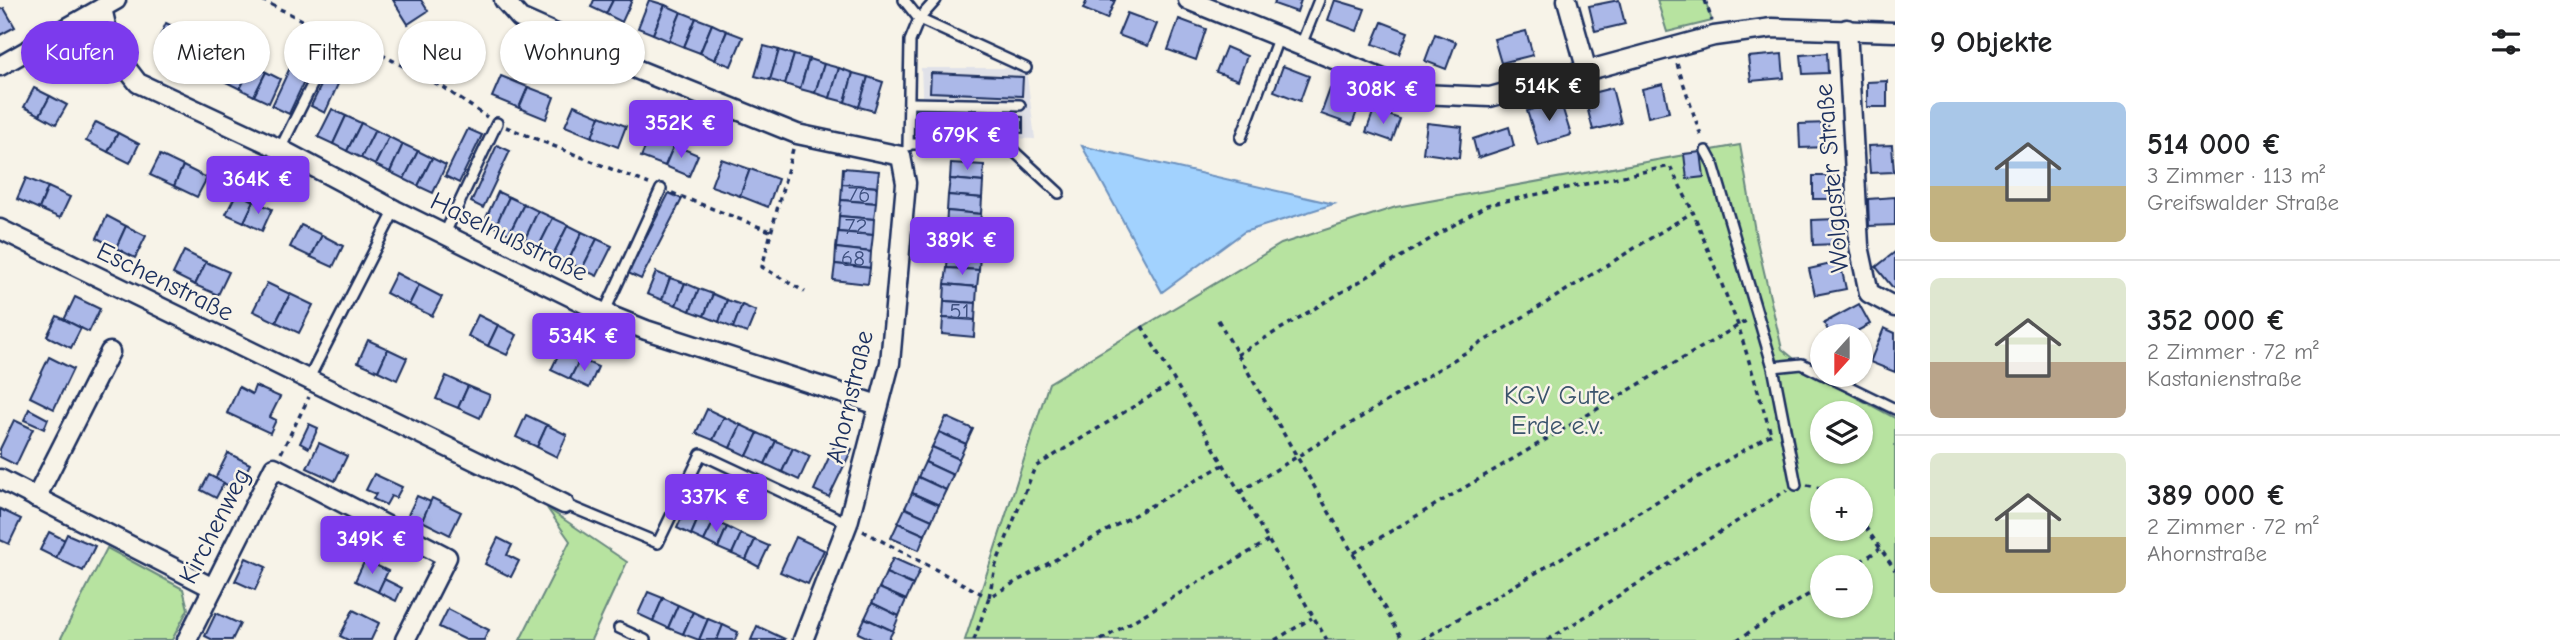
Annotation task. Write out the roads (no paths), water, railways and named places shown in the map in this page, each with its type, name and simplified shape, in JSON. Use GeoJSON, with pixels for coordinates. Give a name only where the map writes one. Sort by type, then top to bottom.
{"type":"FeatureCollection","features":[{"type":"Feature","properties":{"kind":"street"},"geometry":{"type":"LineString","coordinates":[[504,0],[520,18],[626,65],[797,134],[905,150]]}},
{"type":"Feature","properties":{"kind":"street"},"geometry":{"type":"LineString","coordinates":[[1188,0],[1420,94],[1490,97],[1714,36],[1772,28],[1895,32]]}},
{"type":"Feature","properties":{"kind":"street"},"geometry":{"type":"LineString","coordinates":[[1567,0],[1587,71]]}},
{"type":"Feature","properties":{"kind":"street"},"geometry":{"type":"LineString","coordinates":[[0,66],[109,4]]}},
{"type":"Feature","properties":{"kind":"street","name":"Haselnußstraße"},"geometry":{"type":"LineString","coordinates":[[109,4],[111,48],[138,83],[280,149],[395,210],[604,313],[646,330],[878,405]]}},
{"type":"Feature","properties":{"kind":"street","name":"Wolgaster Straße"},"geometry":{"type":"LineString","coordinates":[[1847,29],[1859,246],[1870,293],[1895,307]]}},
{"type":"Feature","properties":{"kind":"street","name":"Ahornstraße"},"geometry":{"type":"LineString","coordinates":[[803,640],[848,523],[890,363],[906,183],[905,150]]}},
{"type":"Feature","properties":{"kind":"street","name":"Eschenstraße"},"geometry":{"type":"LineString","coordinates":[[0,229],[564,503]]}},
{"type":"Feature","properties":{"kind":"street"},"geometry":{"type":"LineString","coordinates":[[36,498],[110,352]]}},
{"type":"Feature","properties":{"kind":"street","name":"Kirchenweg"},"geometry":{"type":"LineString","coordinates":[[187,640],[274,467],[447,557],[405,640]]}},
{"type":"Feature","properties":{"kind":"street"},"geometry":{"type":"LineString","coordinates":[[0,479],[213,588]]}},
{"type":"Feature","properties":{"kind":"lane"},"geometry":{"type":"LineString","coordinates":[[904,0],[919,19],[1026,68]]}},
{"type":"Feature","properties":{"kind":"lane"},"geometry":{"type":"LineString","coordinates":[[936,0],[919,19],[910,41],[910,103],[905,150],[1006,144],[1059,193]]}},
{"type":"Feature","properties":{"kind":"lane"},"geometry":{"type":"LineString","coordinates":[[1301,45],[1319,0]]}},
{"type":"Feature","properties":{"kind":"lane"},"geometry":{"type":"LineString","coordinates":[[1241,138],[1279,36]]}},
{"type":"Feature","properties":{"kind":"lane"},"geometry":{"type":"LineString","coordinates":[[280,149],[312,84]]}},
{"type":"Feature","properties":{"kind":"lane"},"geometry":{"type":"LineString","coordinates":[[910,103],[1020,106]]}},
{"type":"Feature","properties":{"kind":"lane"},"geometry":{"type":"LineString","coordinates":[[445,233],[497,123]]}},
{"type":"Feature","properties":{"kind":"lane"},"geometry":{"type":"LineString","coordinates":[[1706,152],[1713,164],[1759,313],[1786,425],[1796,485]]}},
{"type":"Feature","properties":{"kind":"lane"},"geometry":{"type":"LineString","coordinates":[[604,313],[661,189]]}},
{"type":"Feature","properties":{"kind":"lane","name":"Haselnußstraße"},"geometry":{"type":"LineString","coordinates":[[312,382],[395,210]]}},
{"type":"Feature","properties":{"kind":"lane"},"geometry":{"type":"LineString","coordinates":[[1773,367],[1802,364],[1810,368]]}},
{"type":"Feature","properties":{"kind":"lane"},"geometry":{"type":"LineString","coordinates":[[1850,387],[1895,409]]}},
{"type":"Feature","properties":{"kind":"lane"},"geometry":{"type":"LineString","coordinates":[[564,503],[658,543],[701,454],[848,523]]}},
{"type":"Feature","properties":{"kind":"lane"},"geometry":{"type":"LineString","coordinates":[[619,628],[645,640]]}},
{"type":"Feature","properties":{"kind":"water"},"geometry":{"type":"Polygon","coordinates":[[[1082,146],[1334,204],[1244,232],[1162,292],[1082,146]]]}},
{"type":"Feature","properties":{"kind":"park label","name":"KGV Gute Erde e.v."},"geometry":{"type":"Point","coordinates":[1557,411]}}]}
